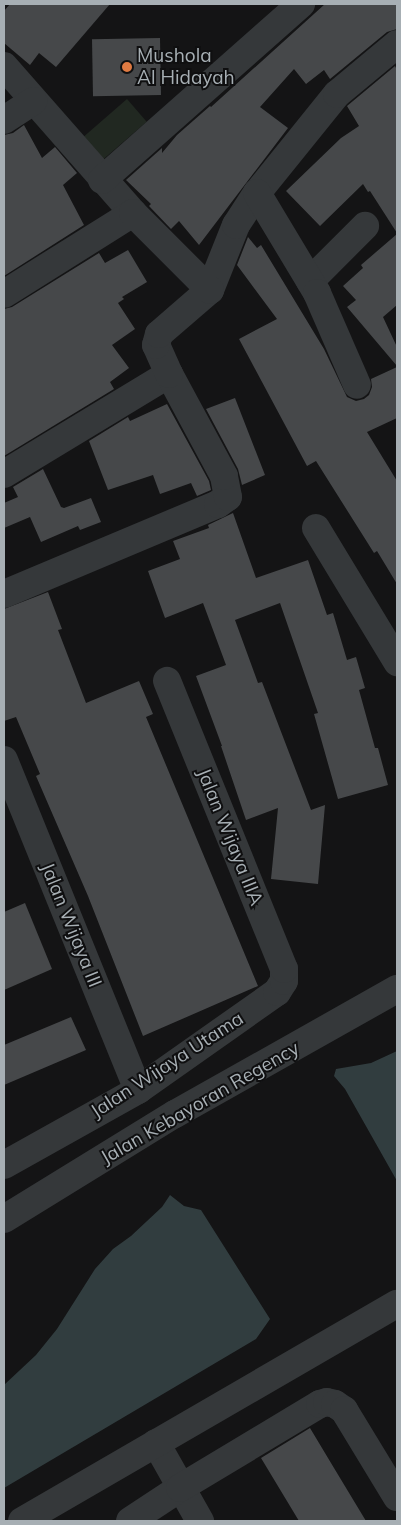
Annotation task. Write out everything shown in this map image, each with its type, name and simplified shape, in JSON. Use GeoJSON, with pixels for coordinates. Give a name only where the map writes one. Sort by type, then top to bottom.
{"type":"FeatureCollection","features":[{"type":"Feature","properties":{"kind":"street"},"geometry":{"type":"LineString","coordinates":[[102,180],[301,4]]}},
{"type":"Feature","properties":{"kind":"street"},"geometry":{"type":"LineString","coordinates":[[4,594],[218,504],[228,497],[224,476],[169,374],[156,345],[156,338],[210,290],[236,225],[257,193],[337,94],[397,44]]}},
{"type":"Feature","properties":{"kind":"street"},"geometry":{"type":"LineString","coordinates":[[4,66],[102,180],[210,290]]}},
{"type":"Feature","properties":{"kind":"street"},"geometry":{"type":"LineString","coordinates":[[4,120],[34,101]]}},
{"type":"Feature","properties":{"kind":"street"},"geometry":{"type":"LineString","coordinates":[[257,193],[310,281],[357,385]]}},
{"type":"Feature","properties":{"kind":"street"},"geometry":{"type":"LineString","coordinates":[[4,294],[134,213]]}},
{"type":"Feature","properties":{"kind":"street"},"geometry":{"type":"LineString","coordinates":[[310,281],[364,226]]}},
{"type":"Feature","properties":{"kind":"street"},"geometry":{"type":"LineString","coordinates":[[4,474],[169,374]]}},
{"type":"Feature","properties":{"kind":"street"},"geometry":{"type":"LineString","coordinates":[[316,528],[397,662]]}},
{"type":"Feature","properties":{"kind":"street","name":"Jalan Wijaya IIIA"},"geometry":{"type":"LineString","coordinates":[[167,681],[284,969],[284,981],[277,992]]}},
{"type":"Feature","properties":{"kind":"street","name":"Jalan Wijaya III"},"geometry":{"type":"LineString","coordinates":[[4,760],[138,1090]]}},
{"type":"Feature","properties":{"kind":"street","name":"Jalan Kebayoran Regency"},"geometry":{"type":"LineString","coordinates":[[4,1219],[175,1114],[397,989]]}},
{"type":"Feature","properties":{"kind":"street","name":"Jalan Wijaya Utama"},"geometry":{"type":"LineString","coordinates":[[4,1165],[138,1090],[277,992]]}},
{"type":"Feature","properties":{"kind":"street"},"geometry":{"type":"LineString","coordinates":[[22,1521],[397,1304]]}},
{"type":"Feature","properties":{"kind":"street"},"geometry":{"type":"LineString","coordinates":[[130,1521],[180,1488],[320,1404],[335,1404],[344,1410],[397,1497]]}},
{"type":"Feature","properties":{"kind":"street"},"geometry":{"type":"LineString","coordinates":[[156,1443],[200,1521]]}},
{"type":"Feature","properties":{"kind":"shaded area"},"geometry":{"type":"Polygon","coordinates":[[[127,99],[147,122],[102,160],[82,138],[127,99]]]}},
{"type":"Feature","properties":{"kind":"shaded area"},"geometry":{"type":"Polygon","coordinates":[[[397,1051],[397,1181],[345,1089],[334,1076],[336,1069],[371,1063],[397,1051]]]}},
{"type":"Feature","properties":{"kind":"shaded area"},"geometry":{"type":"Polygon","coordinates":[[[170,1195],[184,1206],[201,1210],[270,1319],[256,1339],[4,1488],[4,1385],[36,1355],[57,1329],[95,1269],[113,1249],[131,1236],[162,1207],[170,1195]]]}},
{"type":"Feature","properties":{"kind":"building"},"geometry":{"type":"Polygon","coordinates":[[[10,4],[110,4],[56,67],[39,53],[30,65],[4,43],[4,11],[10,4]]]}},
{"type":"Feature","properties":{"kind":"building"},"geometry":{"type":"Polygon","coordinates":[[[325,4],[397,4],[397,29],[387,32],[330,79],[324,70],[306,84],[294,69],[260,107],[288,128],[199,245],[179,221],[171,229],[149,206],[151,204],[126,180],[162,148],[162,153],[177,135],[211,107],[325,4]]]}},
{"type":"Feature","properties":{"kind":"building","name":"Mushola Al Hidayah"},"geometry":{"type":"Polygon","coordinates":[[[160,38],[161,95],[93,96],[92,39],[160,38]]]}},
{"type":"Feature","properties":{"kind":"building"},"geometry":{"type":"Polygon","coordinates":[[[395,66],[397,70],[397,233],[370,191],[368,192],[363,184],[320,226],[286,191],[341,138],[359,126],[347,106],[395,66]]]}},
{"type":"Feature","properties":{"kind":"building"},"geometry":{"type":"Polygon","coordinates":[[[24,125],[42,158],[55,147],[77,173],[63,185],[84,225],[4,276],[4,135],[13,133],[24,125]]]}},
{"type":"Feature","properties":{"kind":"building"},"geometry":{"type":"Polygon","coordinates":[[[397,234],[397,305],[383,317],[397,347],[397,366],[347,307],[356,300],[343,286],[363,268],[361,265],[397,234]]]}},
{"type":"Feature","properties":{"kind":"building"},"geometry":{"type":"Polygon","coordinates":[[[248,237],[257,248],[261,245],[324,349],[347,397],[356,401],[364,399],[369,395],[372,387],[371,379],[397,367],[397,418],[367,432],[397,481],[397,584],[377,551],[374,553],[316,461],[307,466],[239,339],[277,319],[237,265],[248,237]]]}},
{"type":"Feature","properties":{"kind":"building"},"geometry":{"type":"Polygon","coordinates":[[[128,250],[147,282],[122,297],[124,299],[118,303],[135,329],[112,345],[129,368],[110,382],[114,389],[4,456],[4,309],[12,307],[99,253],[105,263],[128,250]]]}},
{"type":"Feature","properties":{"kind":"building"},"geometry":{"type":"Polygon","coordinates":[[[235,398],[265,475],[242,485],[238,469],[206,409],[235,398]]]}},
{"type":"Feature","properties":{"kind":"building"},"geometry":{"type":"Polygon","coordinates":[[[167,404],[209,481],[211,490],[197,496],[191,483],[160,494],[153,475],[108,490],[89,441],[128,417],[130,421],[167,404]]]}},
{"type":"Feature","properties":{"kind":"building"},"geometry":{"type":"Polygon","coordinates":[[[43,469],[61,507],[64,508],[91,498],[101,522],[80,530],[78,526],[41,542],[30,517],[4,528],[4,503],[18,497],[13,487],[43,469]]]}},
{"type":"Feature","properties":{"kind":"building"},"geometry":{"type":"Polygon","coordinates":[[[233,513],[256,578],[308,560],[327,615],[333,613],[347,660],[356,657],[365,688],[359,690],[375,748],[378,748],[388,785],[338,799],[314,714],[318,713],[280,603],[235,620],[258,683],[262,682],[311,810],[325,805],[318,884],[271,879],[278,808],[246,820],[222,746],[196,676],[226,665],[203,603],[165,618],[148,571],[180,559],[173,541],[209,528],[208,525],[233,513]]]}},
{"type":"Feature","properties":{"kind":"building"},"geometry":{"type":"Polygon","coordinates":[[[48,592],[62,629],[58,630],[86,703],[139,681],[153,714],[146,717],[258,986],[143,1036],[88,896],[36,776],[40,774],[16,717],[4,721],[4,609],[48,592]]]}},
{"type":"Feature","properties":{"kind":"building"},"geometry":{"type":"Polygon","coordinates":[[[25,903],[52,969],[4,990],[4,912],[25,903]]]}},
{"type":"Feature","properties":{"kind":"building"},"geometry":{"type":"Polygon","coordinates":[[[71,1017],[86,1050],[4,1085],[4,1045],[71,1017]]]}},
{"type":"Feature","properties":{"kind":"building"},"geometry":{"type":"Polygon","coordinates":[[[310,1428],[366,1521],[299,1521],[261,1458],[310,1428]]]}},
{"type":"Feature","properties":{"kind":"place","name":"Mushola Al Hidayah"},"geometry":{"type":"Point","coordinates":[127,67]}}]}
